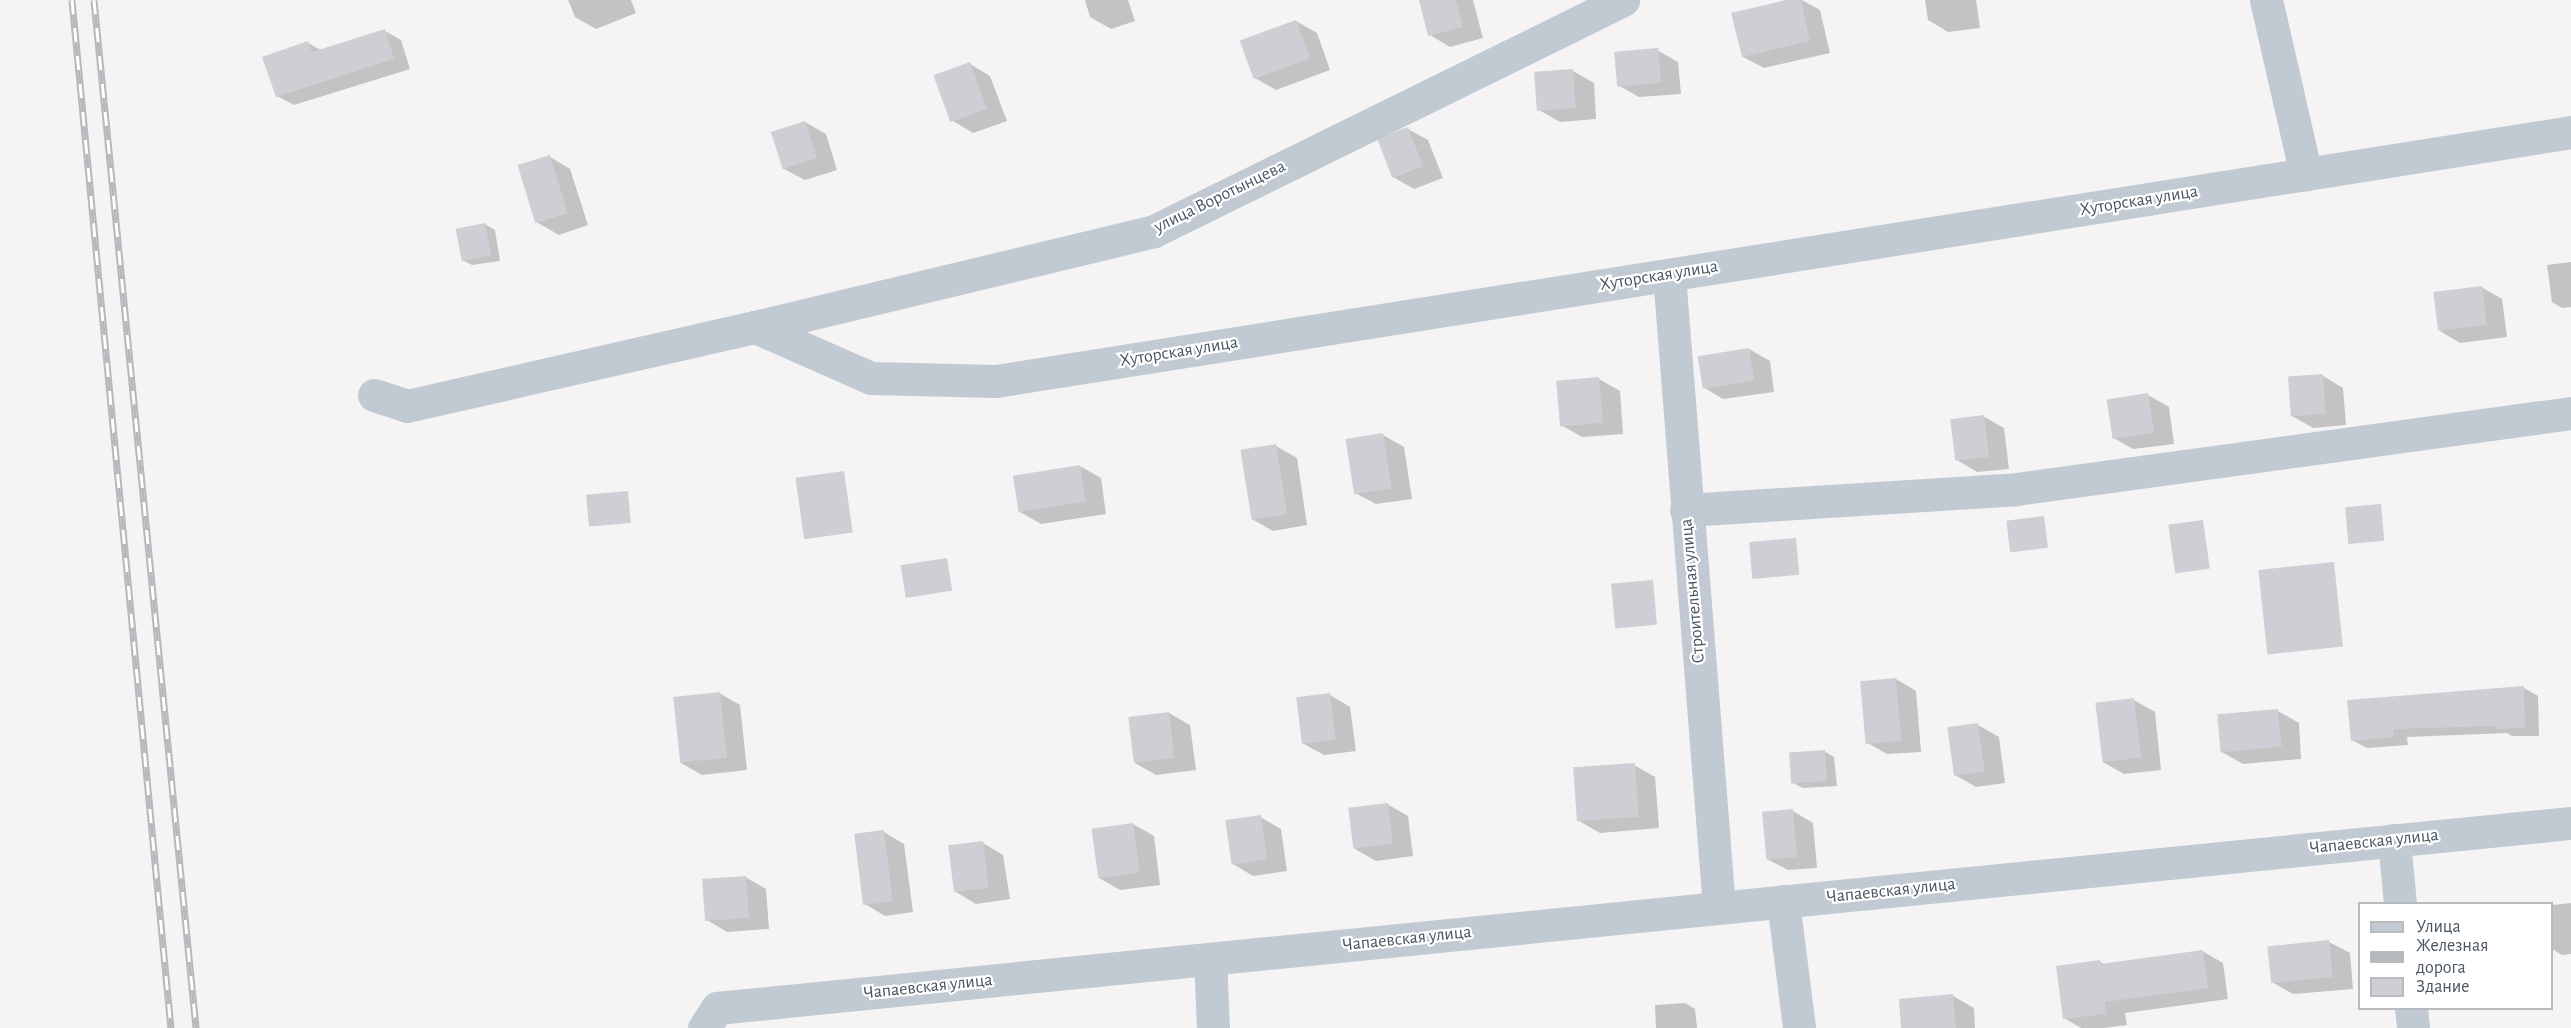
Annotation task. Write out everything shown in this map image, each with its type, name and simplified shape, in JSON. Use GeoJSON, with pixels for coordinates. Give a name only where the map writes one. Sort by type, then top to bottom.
{"type":"FeatureCollection","features":[{"type":"Feature","properties":{"kind":"street","name":"улица Воротынцева"},"geometry":{"type":"LineString","coordinates":[[374,395],[407,406],[755,327],[1154,231],[1623,0]]}},
{"type":"Feature","properties":{"kind":"street"},"geometry":{"type":"LineString","coordinates":[[2266,0],[2306,174]]}},
{"type":"Feature","properties":{"kind":"street","name":"Хуторская улица"},"geometry":{"type":"LineString","coordinates":[[755,327],[871,378],[996,381],[2571,132]]}},
{"type":"Feature","properties":{"kind":"street","name":"Строительная улица"},"geometry":{"type":"LineString","coordinates":[[1669,275],[1719,908]]}},
{"type":"Feature","properties":{"kind":"street"},"geometry":{"type":"LineString","coordinates":[[1686,510],[2016,489],[2571,413]]}},
{"type":"Feature","properties":{"kind":"street","name":"Чапаевская улица"},"geometry":{"type":"LineString","coordinates":[[711,1018],[1210,959],[2571,823]]}},
{"type":"Feature","properties":{"kind":"street"},"geometry":{"type":"LineString","coordinates":[[2394,840],[2400,902]]}},
{"type":"Feature","properties":{"kind":"street"},"geometry":{"type":"LineString","coordinates":[[1783,902],[1799,1028]]}},
{"type":"Feature","properties":{"kind":"street"},"geometry":{"type":"LineString","coordinates":[[1210,959],[1213,1028]]}},
{"type":"Feature","properties":{"kind":"street"},"geometry":{"type":"LineString","coordinates":[[2411,1010],[2412,1028]]}},
{"type":"Feature","properties":{"kind":"building"},"geometry":{"type":"Polygon","coordinates":[[[1419,0],[1456,0],[1463,27],[1428,36],[1419,0]]]}},
{"type":"Feature","properties":{"kind":"building"},"geometry":{"type":"Polygon","coordinates":[[[1786,0],[1801,0],[1810,41],[1742,57],[1731,13],[1786,0]]]}},
{"type":"Feature","properties":{"kind":"building"},"geometry":{"type":"Polygon","coordinates":[[[1296,20],[1310,59],[1254,79],[1240,41],[1296,20]]]}},
{"type":"Feature","properties":{"kind":"building"},"geometry":{"type":"Polygon","coordinates":[[[385,29],[394,59],[276,97],[262,57],[308,41],[312,52],[385,29]]]}},
{"type":"Feature","properties":{"kind":"building"},"geometry":{"type":"Polygon","coordinates":[[[1658,48],[1661,83],[1617,87],[1614,52],[1658,48]]]}},
{"type":"Feature","properties":{"kind":"building"},"geometry":{"type":"Polygon","coordinates":[[[970,62],[987,109],[950,122],[933,75],[970,62]]]}},
{"type":"Feature","properties":{"kind":"building"},"geometry":{"type":"Polygon","coordinates":[[[1573,69],[1576,108],[1537,111],[1534,72],[1573,69]]]}},
{"type":"Feature","properties":{"kind":"building"},"geometry":{"type":"Polygon","coordinates":[[[805,121],[817,158],[783,169],[771,132],[805,121]]]}},
{"type":"Feature","properties":{"kind":"building"},"geometry":{"type":"Polygon","coordinates":[[[1408,127],[1423,166],[1392,178],[1377,139],[1408,127]]]}},
{"type":"Feature","properties":{"kind":"building"},"geometry":{"type":"Polygon","coordinates":[[[550,155],[568,213],[535,223],[517,165],[550,155]]]}},
{"type":"Feature","properties":{"kind":"building"},"geometry":{"type":"Polygon","coordinates":[[[485,223],[491,255],[462,261],[456,229],[485,223]]]}},
{"type":"Feature","properties":{"kind":"building"},"geometry":{"type":"Polygon","coordinates":[[[2482,286],[2487,325],[2438,331],[2433,292],[2482,286]]]}},
{"type":"Feature","properties":{"kind":"building"},"geometry":{"type":"Polygon","coordinates":[[[1749,348],[1754,381],[1703,389],[1698,356],[1749,348]]]}},
{"type":"Feature","properties":{"kind":"building"},"geometry":{"type":"Polygon","coordinates":[[[2323,374],[2326,414],[2291,416],[2288,376],[2323,374]]]}},
{"type":"Feature","properties":{"kind":"building"},"geometry":{"type":"Polygon","coordinates":[[[1599,377],[1603,423],[1560,427],[1556,381],[1599,377]]]}},
{"type":"Feature","properties":{"kind":"building"},"geometry":{"type":"Polygon","coordinates":[[[2148,393],[2154,433],[2113,439],[2107,400],[2148,393]]]}},
{"type":"Feature","properties":{"kind":"building"},"geometry":{"type":"Polygon","coordinates":[[[1984,415],[1989,457],[1955,461],[1950,419],[1984,415]]]}},
{"type":"Feature","properties":{"kind":"building"},"geometry":{"type":"Polygon","coordinates":[[[1383,433],[1392,488],[1354,494],[1345,439],[1383,433]]]}},
{"type":"Feature","properties":{"kind":"building"},"geometry":{"type":"Polygon","coordinates":[[[1276,444],[1287,514],[1252,520],[1240,450],[1276,444]]]}},
{"type":"Feature","properties":{"kind":"building"},"geometry":{"type":"Polygon","coordinates":[[[1080,465],[1086,502],[1019,512],[1013,476],[1080,465]]]}},
{"type":"Feature","properties":{"kind":"building"},"geometry":{"type":"Polygon","coordinates":[[[844,471],[853,532],[804,539],[795,478],[844,471]]]}},
{"type":"Feature","properties":{"kind":"building"},"geometry":{"type":"Polygon","coordinates":[[[628,491],[631,523],[589,527],[586,495],[628,491]]]}},
{"type":"Feature","properties":{"kind":"building"},"geometry":{"type":"Polygon","coordinates":[[[2381,504],[2384,541],[2348,544],[2345,507],[2381,504]]]}},
{"type":"Feature","properties":{"kind":"building"},"geometry":{"type":"Polygon","coordinates":[[[2044,516],[2048,548],[2010,552],[2006,521],[2044,516]]]}},
{"type":"Feature","properties":{"kind":"building"},"geometry":{"type":"Polygon","coordinates":[[[2203,520],[2210,569],[2175,573],[2168,525],[2203,520]]]}},
{"type":"Feature","properties":{"kind":"building"},"geometry":{"type":"Polygon","coordinates":[[[1796,538],[1799,575],[1752,579],[1749,542],[1796,538]]]}},
{"type":"Feature","properties":{"kind":"building"},"geometry":{"type":"Polygon","coordinates":[[[947,558],[952,591],[906,598],[901,565],[947,558]]]}},
{"type":"Feature","properties":{"kind":"building"},"geometry":{"type":"Polygon","coordinates":[[[2334,562],[2343,647],[2267,654],[2258,570],[2334,562]]]}},
{"type":"Feature","properties":{"kind":"building"},"geometry":{"type":"Polygon","coordinates":[[[1653,580],[1657,625],[1615,628],[1611,584],[1653,580]]]}},
{"type":"Feature","properties":{"kind":"building"},"geometry":{"type":"Polygon","coordinates":[[[1896,678],[1901,741],[1866,744],[1860,681],[1896,678]]]}},
{"type":"Feature","properties":{"kind":"building"},"geometry":{"type":"Polygon","coordinates":[[[2524,686],[2525,728],[2496,729],[2496,726],[2393,729],[2394,737],[2351,741],[2347,700],[2524,686]]]}},
{"type":"Feature","properties":{"kind":"building"},"geometry":{"type":"Polygon","coordinates":[[[720,692],[727,758],[680,763],[673,697],[720,692]]]}},
{"type":"Feature","properties":{"kind":"building"},"geometry":{"type":"Polygon","coordinates":[[[1330,693],[1336,740],[1302,744],[1296,697],[1330,693]]]}},
{"type":"Feature","properties":{"kind":"building"},"geometry":{"type":"Polygon","coordinates":[[[2134,698],[2141,758],[2103,762],[2095,703],[2134,698]]]}},
{"type":"Feature","properties":{"kind":"building"},"geometry":{"type":"Polygon","coordinates":[[[2278,709],[2281,747],[2221,752],[2217,714],[2278,709]]]}},
{"type":"Feature","properties":{"kind":"building"},"geometry":{"type":"Polygon","coordinates":[[[1169,712],[1175,758],[1134,763],[1128,717],[1169,712]]]}},
{"type":"Feature","properties":{"kind":"building"},"geometry":{"type":"Polygon","coordinates":[[[1978,723],[1985,772],[1954,776],[1947,727],[1978,723]]]}},
{"type":"Feature","properties":{"kind":"building"},"geometry":{"type":"Polygon","coordinates":[[[1825,750],[1827,781],[1791,783],[1789,753],[1825,750]]]}},
{"type":"Feature","properties":{"kind":"building"},"geometry":{"type":"Polygon","coordinates":[[[1635,763],[1639,817],[1577,821],[1573,767],[1635,763]]]}},
{"type":"Feature","properties":{"kind":"building"},"geometry":{"type":"Polygon","coordinates":[[[1388,803],[1393,844],[1353,849],[1348,808],[1388,803]]]}},
{"type":"Feature","properties":{"kind":"building"},"geometry":{"type":"Polygon","coordinates":[[[1793,809],[1797,857],[1766,860],[1762,812],[1793,809]]]}},
{"type":"Feature","properties":{"kind":"building"},"geometry":{"type":"Polygon","coordinates":[[[1261,815],[1267,860],[1232,865],[1225,820],[1261,815]]]}},
{"type":"Feature","properties":{"kind":"building"},"geometry":{"type":"Polygon","coordinates":[[[1133,823],[1140,873],[1098,878],[1091,829],[1133,823]]]}},
{"type":"Feature","properties":{"kind":"building"},"geometry":{"type":"Polygon","coordinates":[[[884,830],[893,901],[863,905],[854,834],[884,830]]]}},
{"type":"Feature","properties":{"kind":"building"},"geometry":{"type":"Polygon","coordinates":[[[983,841],[989,888],[954,892],[948,845],[983,841]]]}},
{"type":"Feature","properties":{"kind":"building"},"geometry":{"type":"Polygon","coordinates":[[[746,876],[749,918],[705,921],[702,879],[746,876]]]}},
{"type":"Feature","properties":{"kind":"building"},"geometry":{"type":"Polygon","coordinates":[[[2329,940],[2333,977],[2271,983],[2267,946],[2329,940]]]}},
{"type":"Feature","properties":{"kind":"building"},"geometry":{"type":"Polygon","coordinates":[[[2203,950],[2208,988],[2105,1002],[2106,1014],[2063,1019],[2056,966],[2100,960],[2100,964],[2203,950]]]}},
{"type":"Feature","properties":{"kind":"building"},"geometry":{"type":"Polygon","coordinates":[[[1953,994],[1956,1028],[1901,1028],[1899,999],[1953,994]]]}},
{"type":"Feature","properties":{"kind":"railway"},"geometry":{"type":"LineString","coordinates":[[72,0],[171,1028]]}},
{"type":"Feature","properties":{"kind":"railway"},"geometry":{"type":"LineString","coordinates":[[94,0],[196,1028]]}}]}
